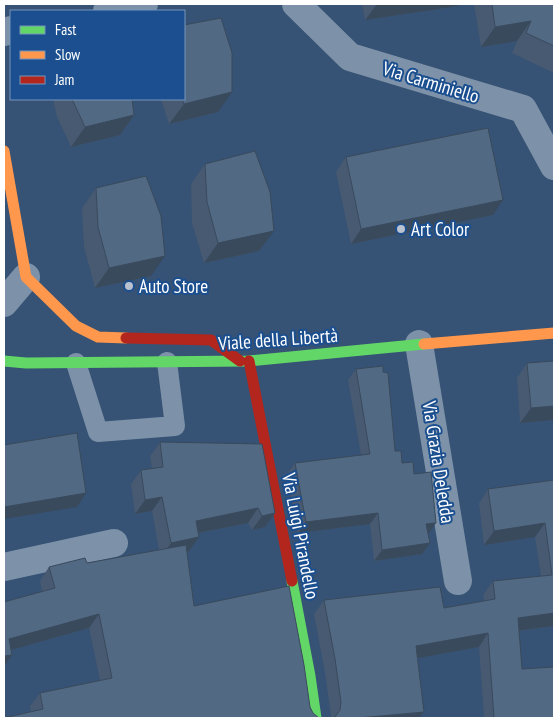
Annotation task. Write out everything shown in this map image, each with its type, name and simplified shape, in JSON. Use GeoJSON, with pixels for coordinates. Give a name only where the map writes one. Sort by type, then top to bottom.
{"type":"FeatureCollection","features":[{"type":"Feature","properties":{"kind":"street"},"geometry":{"type":"LineString","coordinates":[[112,10],[144,4]]}},
{"type":"Feature","properties":{"kind":"street","name":"Via Carminiello"},"geometry":{"type":"LineString","coordinates":[[296,4],[350,57],[523,109],[554,166]]}},
{"type":"Feature","properties":{"kind":"street"},"geometry":{"type":"LineString","coordinates":[[4,151],[26,277],[76,326],[98,337],[212,340],[245,361]]}},
{"type":"Feature","properties":{"kind":"street"},"geometry":{"type":"LineString","coordinates":[[4,303],[26,277]]}},
{"type":"Feature","properties":{"kind":"street","name":"Viale della Libertà"},"geometry":{"type":"LineString","coordinates":[[4,361],[245,361],[554,333]]}},
{"type":"Feature","properties":{"kind":"street","name":"Via Grazia Deledda"},"geometry":{"type":"LineString","coordinates":[[419,344],[458,581]]}},
{"type":"Feature","properties":{"kind":"street","name":"Via Luigi Pirandello"},"geometry":{"type":"LineString","coordinates":[[245,361],[310,676],[316,718]]}},
{"type":"Feature","properties":{"kind":"street"},"geometry":{"type":"LineString","coordinates":[[4,566],[114,543]]}},
{"type":"Feature","properties":{"kind":"lane"},"geometry":{"type":"LineString","coordinates":[[76,362],[98,432],[175,426],[167,362]]}},
{"type":"Feature","properties":{"kind":"building"},"geometry":{"type":"Polygon","coordinates":[[[492,4],[554,4],[554,46],[526,33],[531,21],[495,27],[492,4]]]}},
{"type":"Feature","properties":{"kind":"building"},"geometry":{"type":"Polygon","coordinates":[[[221,18],[232,53],[232,92],[184,104],[182,100],[185,100],[185,25],[221,18]]]}},
{"type":"Feature","properties":{"kind":"building"},"geometry":{"type":"Polygon","coordinates":[[[72,100],[132,100],[134,115],[85,127],[72,100]]]}},
{"type":"Feature","properties":{"kind":"building"},"geometry":{"type":"Polygon","coordinates":[[[488,128],[503,200],[361,229],[346,157],[488,128]]]}},
{"type":"Feature","properties":{"kind":"building"},"geometry":{"type":"Polygon","coordinates":[[[255,151],[270,192],[274,231],[218,243],[207,202],[205,164],[255,151]]]}},
{"type":"Feature","properties":{"kind":"building"},"geometry":{"type":"Polygon","coordinates":[[[146,176],[161,216],[165,256],[109,268],[98,227],[96,188],[146,176]]]}},
{"type":"Feature","properties":{"kind":"building"},"geometry":{"type":"Polygon","coordinates":[[[554,361],[554,406],[531,408],[527,363],[554,361]]]}},
{"type":"Feature","properties":{"kind":"building"},"geometry":{"type":"Polygon","coordinates":[[[383,366],[383,372],[388,373],[395,451],[401,451],[402,463],[413,462],[414,474],[431,472],[436,523],[426,524],[430,543],[382,550],[378,513],[306,522],[295,463],[370,454],[356,369],[383,366]]]}},
{"type":"Feature","properties":{"kind":"building"},"geometry":{"type":"Polygon","coordinates":[[[77,433],[86,493],[4,507],[4,445],[77,433]]]}},
{"type":"Feature","properties":{"kind":"building"},"geometry":{"type":"Polygon","coordinates":[[[160,442],[262,444],[275,513],[262,516],[258,508],[196,521],[199,537],[171,543],[162,497],[145,500],[141,470],[163,467],[160,442]]]}},
{"type":"Feature","properties":{"kind":"building"},"geometry":{"type":"Polygon","coordinates":[[[554,480],[554,613],[518,618],[522,669],[554,667],[554,718],[494,718],[488,633],[416,646],[424,712],[358,718],[331,718],[335,717],[340,710],[341,702],[324,600],[440,587],[444,608],[495,599],[493,581],[552,575],[545,523],[494,531],[488,489],[554,480]]]}},
{"type":"Feature","properties":{"kind":"building"},"geometry":{"type":"Polygon","coordinates":[[[186,545],[194,606],[289,586],[310,707],[319,718],[4,718],[43,709],[40,693],[112,678],[99,614],[9,639],[12,655],[4,656],[4,602],[55,588],[49,567],[85,558],[87,563],[186,545]]]}},
{"type":"Feature","properties":{"kind":"traffic: fast"},"geometry":{"type":"LineString","coordinates":[[4,361],[26,363],[249,361],[424,344]]}},
{"type":"Feature","properties":{"kind":"traffic: fast"},"geometry":{"type":"LineString","coordinates":[[292,581],[316,718]]}},
{"type":"Feature","properties":{"kind":"traffic: slow"},"geometry":{"type":"LineString","coordinates":[[4,151],[26,277],[76,326],[98,337],[126,338]]}},
{"type":"Feature","properties":{"kind":"traffic: slow"},"geometry":{"type":"LineString","coordinates":[[424,344],[554,333]]}},
{"type":"Feature","properties":{"kind":"traffic: jam"},"geometry":{"type":"LineString","coordinates":[[126,338],[211,340],[240,361]]}},
{"type":"Feature","properties":{"kind":"traffic: jam"},"geometry":{"type":"LineString","coordinates":[[249,361],[292,581]]}},
{"type":"Feature","properties":{"kind":"place","name":"Art Color"},"geometry":{"type":"Point","coordinates":[401,229]}},
{"type":"Feature","properties":{"kind":"place","name":"Auto Store"},"geometry":{"type":"Point","coordinates":[129,286]}}]}
